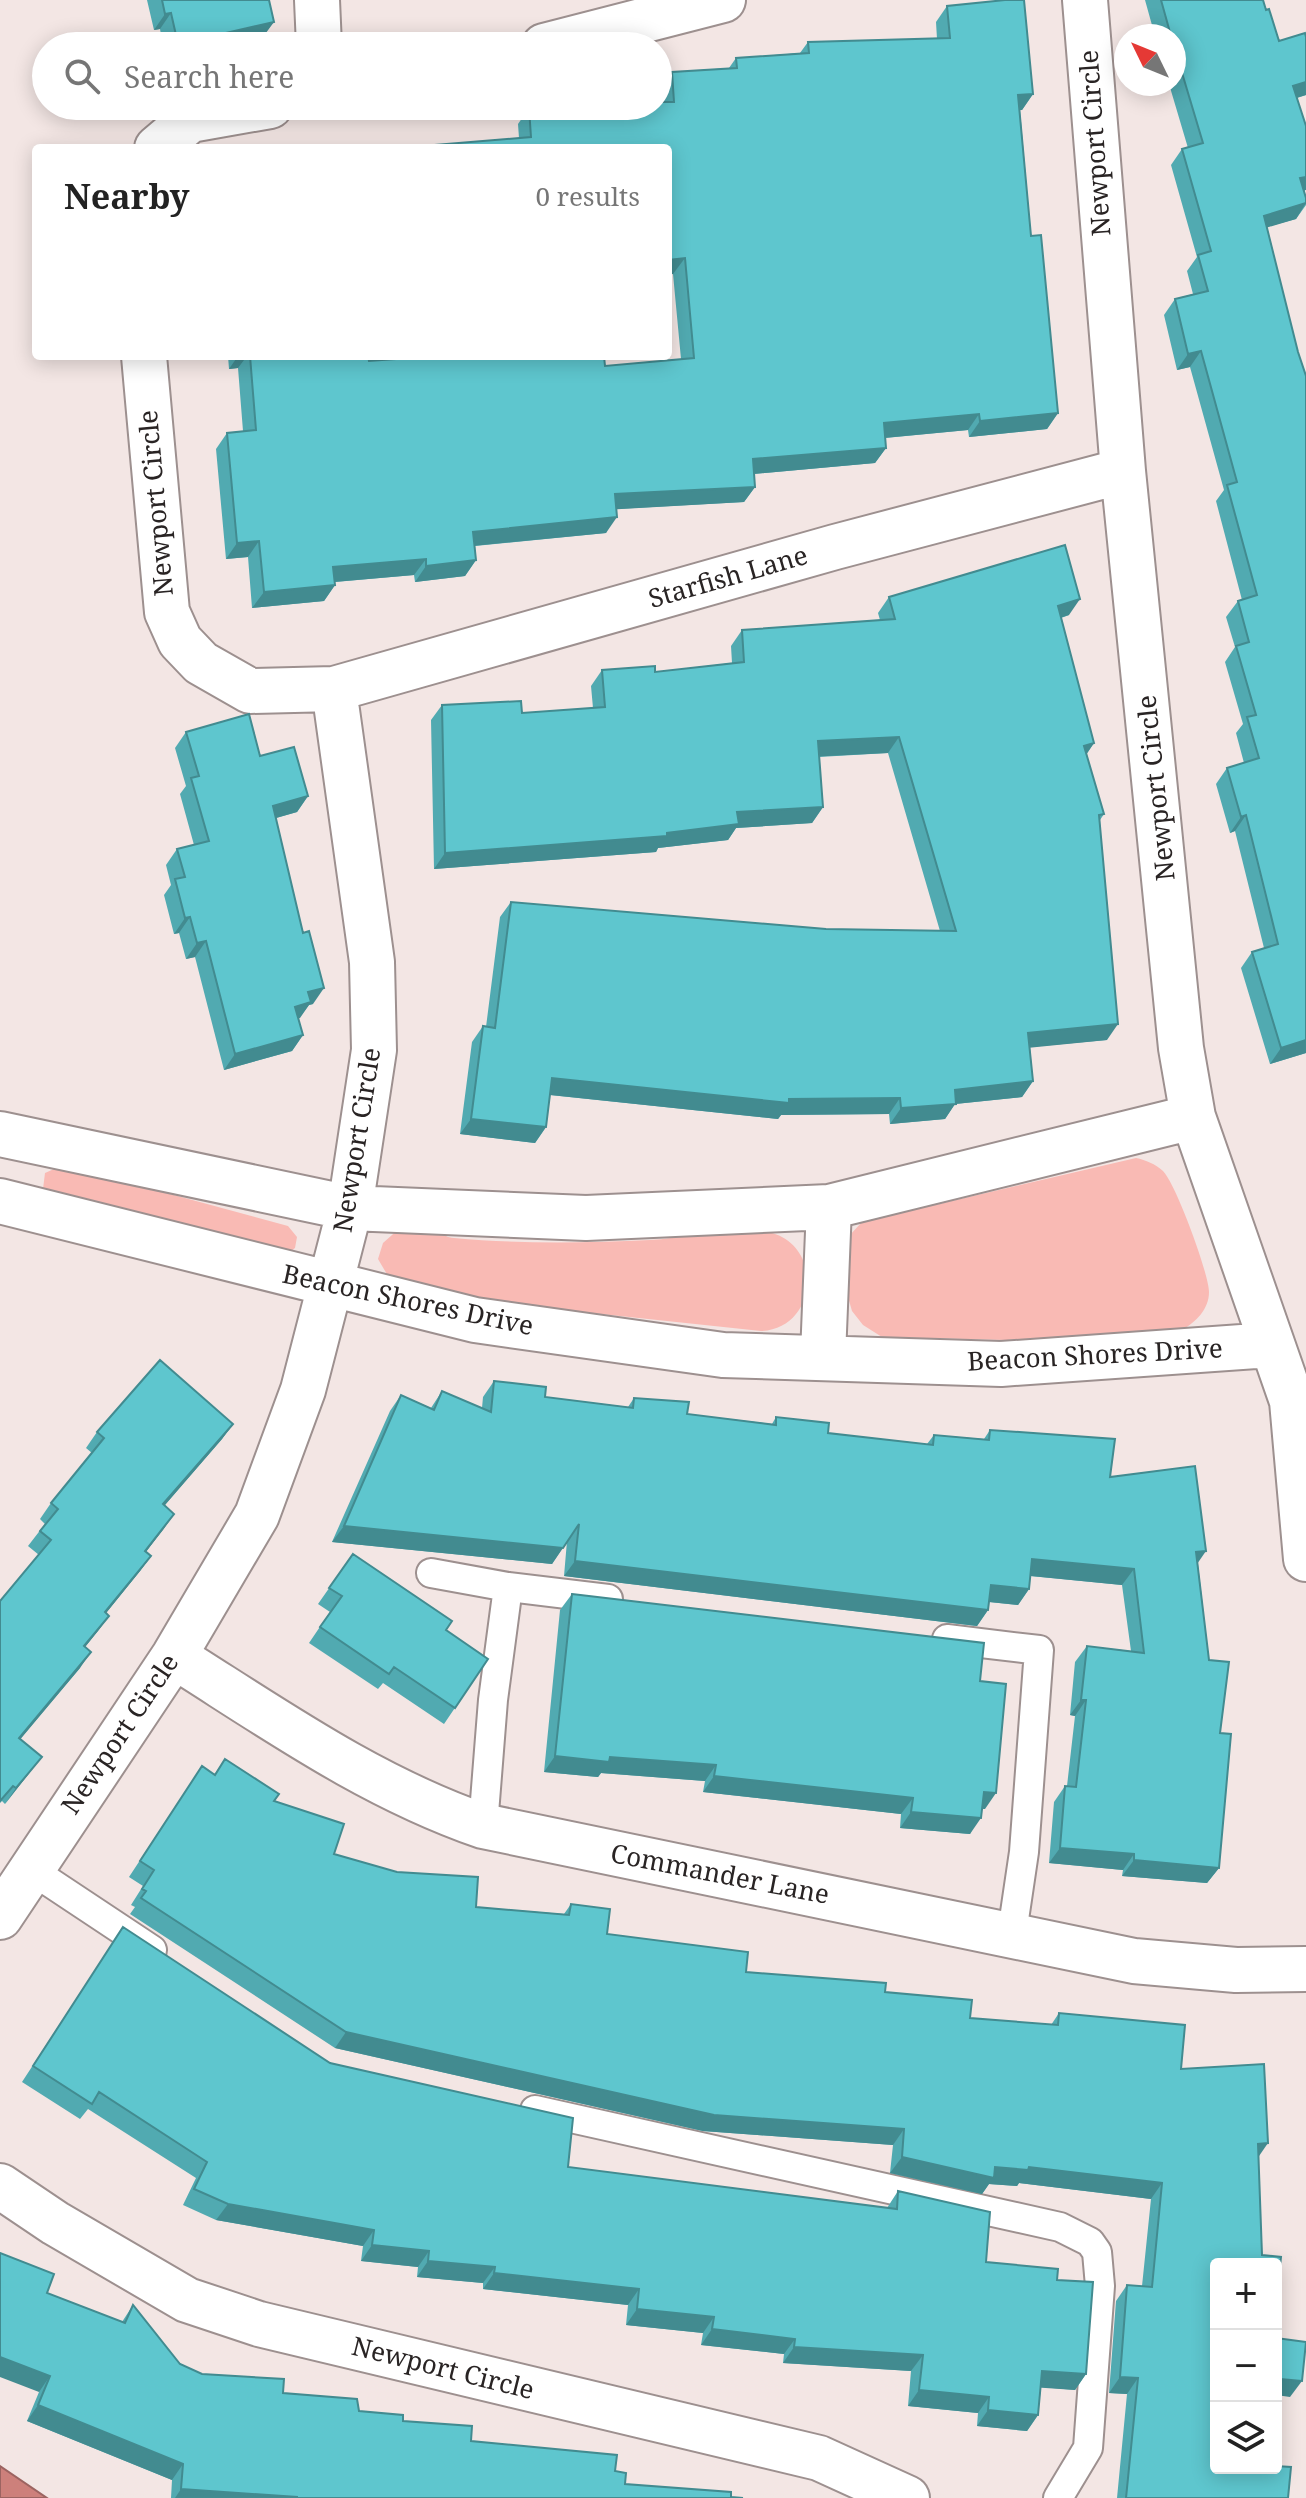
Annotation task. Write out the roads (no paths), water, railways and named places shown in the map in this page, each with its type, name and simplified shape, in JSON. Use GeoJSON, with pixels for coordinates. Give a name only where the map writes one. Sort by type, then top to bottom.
{"type":"FeatureCollection","features":[{"type":"Feature","properties":{"kind":"street"},"geometry":{"type":"LineString","coordinates":[[317,0],[318,32]]}},
{"type":"Feature","properties":{"kind":"street"},"geometry":{"type":"LineString","coordinates":[[598,32],[723,0]]}},
{"type":"Feature","properties":{"kind":"street","name":"Newport Circle"},"geometry":{"type":"LineString","coordinates":[[1085,0],[1123,471],[1181,1048],[1193,1117],[1292,1401],[1306,1559]]}},
{"type":"Feature","properties":{"kind":"street"},"geometry":{"type":"LineString","coordinates":[[162,144],[190,120]]}},
{"type":"Feature","properties":{"kind":"street","name":"Newport Circle"},"geometry":{"type":"LineString","coordinates":[[0,1917],[174,1656],[257,1515],[303,1390],[350,1208],[374,1050],[372,962],[334,689],[250,691],[201,663],[180,641],[167,612],[144,360]]}},
{"type":"Feature","properties":{"kind":"street","name":"Starfish Lane"},"geometry":{"type":"LineString","coordinates":[[334,689],[835,547],[1123,471]]}},
{"type":"Feature","properties":{"kind":"street"},"geometry":{"type":"LineString","coordinates":[[0,1134],[350,1208],[586,1218],[829,1207],[1193,1117]]}},
{"type":"Feature","properties":{"kind":"street","name":"Beacon Shores Drive"},"geometry":{"type":"LineString","coordinates":[[0,1201],[490,1323],[723,1355],[1001,1364],[1270,1345]]}},
{"type":"Feature","properties":{"kind":"street"},"geometry":{"type":"LineString","coordinates":[[823,1356],[829,1207]]}},
{"type":"Feature","properties":{"kind":"street","name":"Commander Lane"},"geometry":{"type":"LineString","coordinates":[[174,1656],[364,1776],[430,1808],[483,1826],[1012,1933],[1134,1961],[1236,1970],[1306,1969]]}},
{"type":"Feature","properties":{"kind":"street","name":"Newport Circle"},"geometry":{"type":"LineString","coordinates":[[0,2186],[55,2223],[187,2300],[259,2324],[819,2458],[884,2484],[907,2498]]}},
{"type":"Feature","properties":{"kind":"lane"},"geometry":{"type":"LineString","coordinates":[[431,1573],[508,1587],[633,1602]]}},
{"type":"Feature","properties":{"kind":"lane"},"geometry":{"type":"LineString","coordinates":[[483,1826],[493,1700],[508,1587]]}},
{"type":"Feature","properties":{"kind":"lane"},"geometry":{"type":"LineString","coordinates":[[914,1635],[1039,1650],[1024,1852],[1012,1933]]}},
{"type":"Feature","properties":{"kind":"lane"},"geometry":{"type":"LineString","coordinates":[[30,1869],[170,1962]]}},
{"type":"Feature","properties":{"kind":"lane"},"geometry":{"type":"LineString","coordinates":[[514,2105],[1060,2227],[1090,2242],[1097,2252],[1100,2286],[1088,2448],[1058,2498]]}}]}
